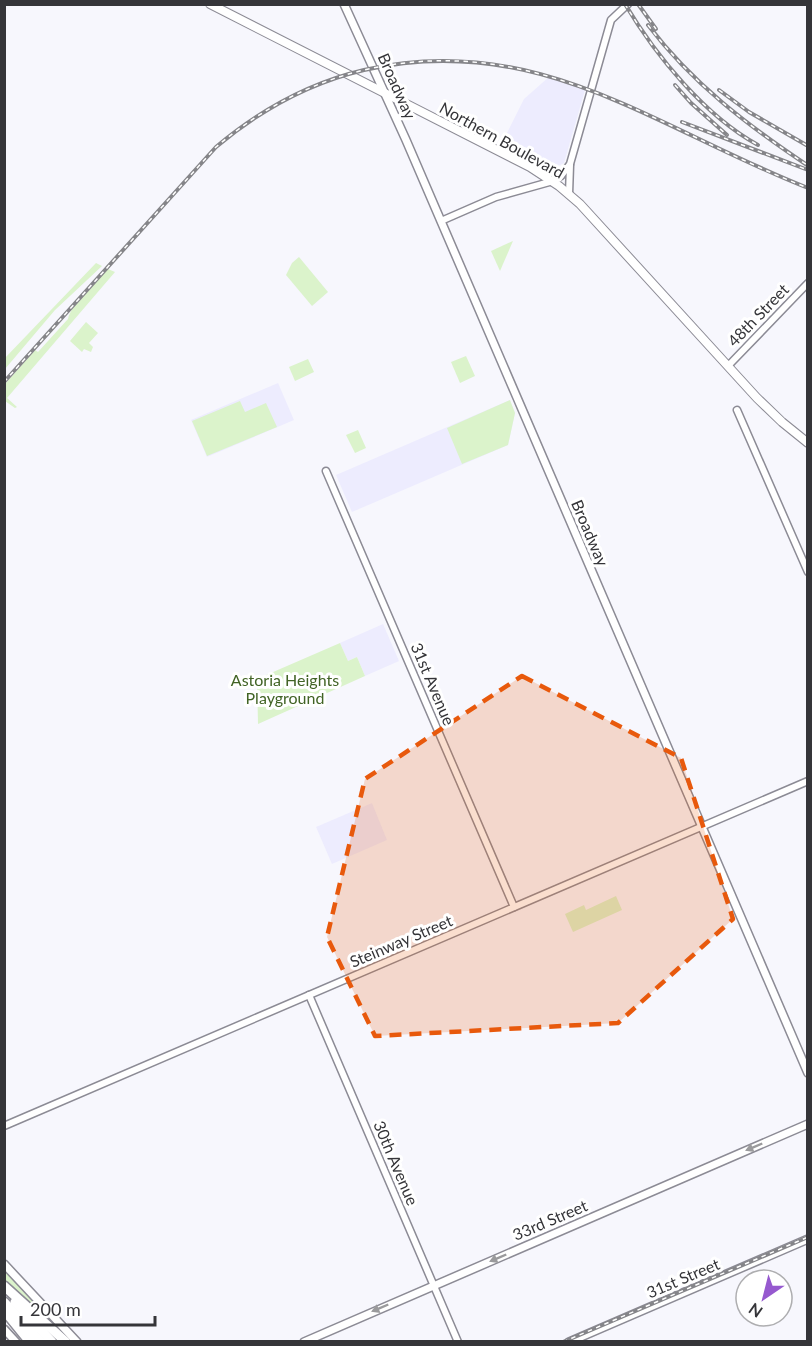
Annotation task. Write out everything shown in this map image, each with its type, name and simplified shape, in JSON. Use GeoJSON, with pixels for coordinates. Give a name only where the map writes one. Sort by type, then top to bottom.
{"type":"FeatureCollection","features":[{"type":"Feature","properties":{"kind":"highway"},"geometry":{"type":"LineString","coordinates":[[4,1286],[66,1341]]}},
{"type":"Feature","properties":{"kind":"highway"},"geometry":{"type":"LineString","coordinates":[[4,1291],[52,1341]]}},
{"type":"Feature","properties":{"kind":"highway"},"geometry":{"type":"LineString","coordinates":[[4,1302],[41,1341]]}},
{"type":"Feature","properties":{"kind":"highway"},"geometry":{"type":"LineString","coordinates":[[4,1310],[30,1341]]}},
{"type":"Feature","properties":{"kind":"main road","name":"Northern Boulevard"},"geometry":{"type":"LineString","coordinates":[[210,4],[524,164],[553,181],[569,194],[770,411],[807,443]]}},
{"type":"Feature","properties":{"kind":"main road","name":"Broadway"},"geometry":{"type":"LineString","coordinates":[[344,4],[441,221],[807,1073]]}},
{"type":"Feature","properties":{"kind":"main road","name":"33rd Street"},"geometry":{"type":"LineString","coordinates":[[303,1341],[807,1124]]}},
{"type":"Feature","properties":{"kind":"main road","name":"31st Street"},"geometry":{"type":"LineString","coordinates":[[569,1341],[807,1239]]}},
{"type":"Feature","properties":{"kind":"main road"},"geometry":{"type":"LineString","coordinates":[[4,1264],[77,1341]]}},
{"type":"Feature","properties":{"kind":"main road"},"geometry":{"type":"LineString","coordinates":[[4,1329],[16,1341]]}},
{"type":"Feature","properties":{"kind":"street"},"geometry":{"type":"LineString","coordinates":[[569,194],[570,164],[611,20],[628,4]]}},
{"type":"Feature","properties":{"kind":"street"},"geometry":{"type":"LineString","coordinates":[[441,221],[496,197],[553,181],[561,177],[570,164]]}},
{"type":"Feature","properties":{"kind":"street","name":"48th Street"},"geometry":{"type":"LineString","coordinates":[[728,366],[807,283]]}},
{"type":"Feature","properties":{"kind":"street"},"geometry":{"type":"LineString","coordinates":[[737,410],[807,572]]}},
{"type":"Feature","properties":{"kind":"street","name":"31st Avenue"},"geometry":{"type":"LineString","coordinates":[[326,471],[514,907]]}},
{"type":"Feature","properties":{"kind":"street","name":"Steinway Street"},"geometry":{"type":"LineString","coordinates":[[4,1126],[807,781]]}},
{"type":"Feature","properties":{"kind":"street","name":"30th Avenue"},"geometry":{"type":"LineString","coordinates":[[309,995],[458,1341]]}},
{"type":"Feature","properties":{"kind":"highlighted area"},"geometry":{"type":"Polygon","coordinates":[[[522,676],[681,758],[733,919],[618,1023],[375,1036],[327,937],[365,779],[522,676]]]}},
{"type":"Feature","properties":{"kind":"shaded area"},"geometry":{"type":"Polygon","coordinates":[[[550,76],[585,90],[564,163],[552,169],[502,143],[524,99],[550,76]]]}},
{"type":"Feature","properties":{"kind":"shaded area"},"geometry":{"type":"Polygon","coordinates":[[[278,383],[294,420],[207,457],[191,420],[278,383]]]}},
{"type":"Feature","properties":{"kind":"shaded area"},"geometry":{"type":"Polygon","coordinates":[[[510,400],[515,413],[508,445],[352,512],[336,475],[510,400]]]}},
{"type":"Feature","properties":{"kind":"shaded area"},"geometry":{"type":"Polygon","coordinates":[[[383,624],[399,661],[365,676],[357,657],[348,661],[340,643],[383,624]]]}},
{"type":"Feature","properties":{"kind":"shaded area"},"geometry":{"type":"Polygon","coordinates":[[[372,803],[387,840],[332,864],[316,827],[372,803]]]}},
{"type":"Feature","properties":{"kind":"green space"},"geometry":{"type":"Polygon","coordinates":[[[513,241],[500,271],[491,251],[513,241]]]}},
{"type":"Feature","properties":{"kind":"green space"},"geometry":{"type":"Polygon","coordinates":[[[299,257],[328,292],[312,306],[286,275],[292,263],[299,257]]]}},
{"type":"Feature","properties":{"kind":"green space"},"geometry":{"type":"Polygon","coordinates":[[[96,263],[102,266],[55,310],[5,369],[5,358],[96,263]]]}},
{"type":"Feature","properties":{"kind":"green space"},"geometry":{"type":"Polygon","coordinates":[[[108,269],[115,272],[7,398],[17,407],[5,401],[5,384],[35,350],[38,352],[68,319],[79,300],[108,269]]]}},
{"type":"Feature","properties":{"kind":"green space"},"geometry":{"type":"Polygon","coordinates":[[[86,322],[98,333],[89,343],[93,347],[91,352],[84,349],[82,352],[70,341],[86,322]]]}},
{"type":"Feature","properties":{"kind":"green space"},"geometry":{"type":"Polygon","coordinates":[[[466,356],[475,376],[460,383],[451,362],[466,356]]]}},
{"type":"Feature","properties":{"kind":"green space"},"geometry":{"type":"Polygon","coordinates":[[[308,359],[314,372],[295,381],[289,367],[308,359]]]}},
{"type":"Feature","properties":{"kind":"green space"},"geometry":{"type":"Polygon","coordinates":[[[510,400],[515,413],[508,445],[462,464],[447,428],[510,400]]]}},
{"type":"Feature","properties":{"kind":"green space"},"geometry":{"type":"Polygon","coordinates":[[[240,401],[245,412],[266,403],[277,427],[207,456],[192,421],[240,401]]]}},
{"type":"Feature","properties":{"kind":"green space"},"geometry":{"type":"Polygon","coordinates":[[[358,430],[366,448],[355,453],[346,435],[358,430]]]}},
{"type":"Feature","properties":{"kind":"green space","name":"Astoria Heights Playground"},"geometry":{"type":"Polygon","coordinates":[[[340,643],[348,661],[357,657],[365,676],[258,724],[257,679],[340,643]]]}},
{"type":"Feature","properties":{"kind":"green space"},"geometry":{"type":"Polygon","coordinates":[[[616,896],[622,910],[573,932],[565,914],[584,905],[586,910],[616,896]]]}},
{"type":"Feature","properties":{"kind":"green space"},"geometry":{"type":"Polygon","coordinates":[[[5,1269],[58,1327],[55,1328],[5,1281],[5,1269]]]}},
{"type":"Feature","properties":{"kind":"railway"},"geometry":{"type":"LineString","coordinates":[[625,4],[651,44],[683,83],[719,118],[758,145]]}},
{"type":"Feature","properties":{"kind":"railway"},"geometry":{"type":"LineString","coordinates":[[638,4],[656,29]]}},
{"type":"Feature","properties":{"kind":"railway"},"geometry":{"type":"LineString","coordinates":[[648,25],[683,66],[722,102],[807,165]]}},
{"type":"Feature","properties":{"kind":"railway"},"geometry":{"type":"LineString","coordinates":[[4,382],[216,147],[250,121],[305,90],[364,70],[427,61],[485,63],[541,74],[594,92],[647,114],[808,188]]}},
{"type":"Feature","properties":{"kind":"railway"},"geometry":{"type":"LineString","coordinates":[[675,85],[691,103],[727,135]]}},
{"type":"Feature","properties":{"kind":"railway"},"geometry":{"type":"LineString","coordinates":[[719,90],[749,112],[808,146]]}},
{"type":"Feature","properties":{"kind":"railway"},"geometry":{"type":"LineString","coordinates":[[682,122],[808,170]]}},
{"type":"Feature","properties":{"kind":"railway"},"geometry":{"type":"LineString","coordinates":[[563,1342],[808,1237]]}}]}
